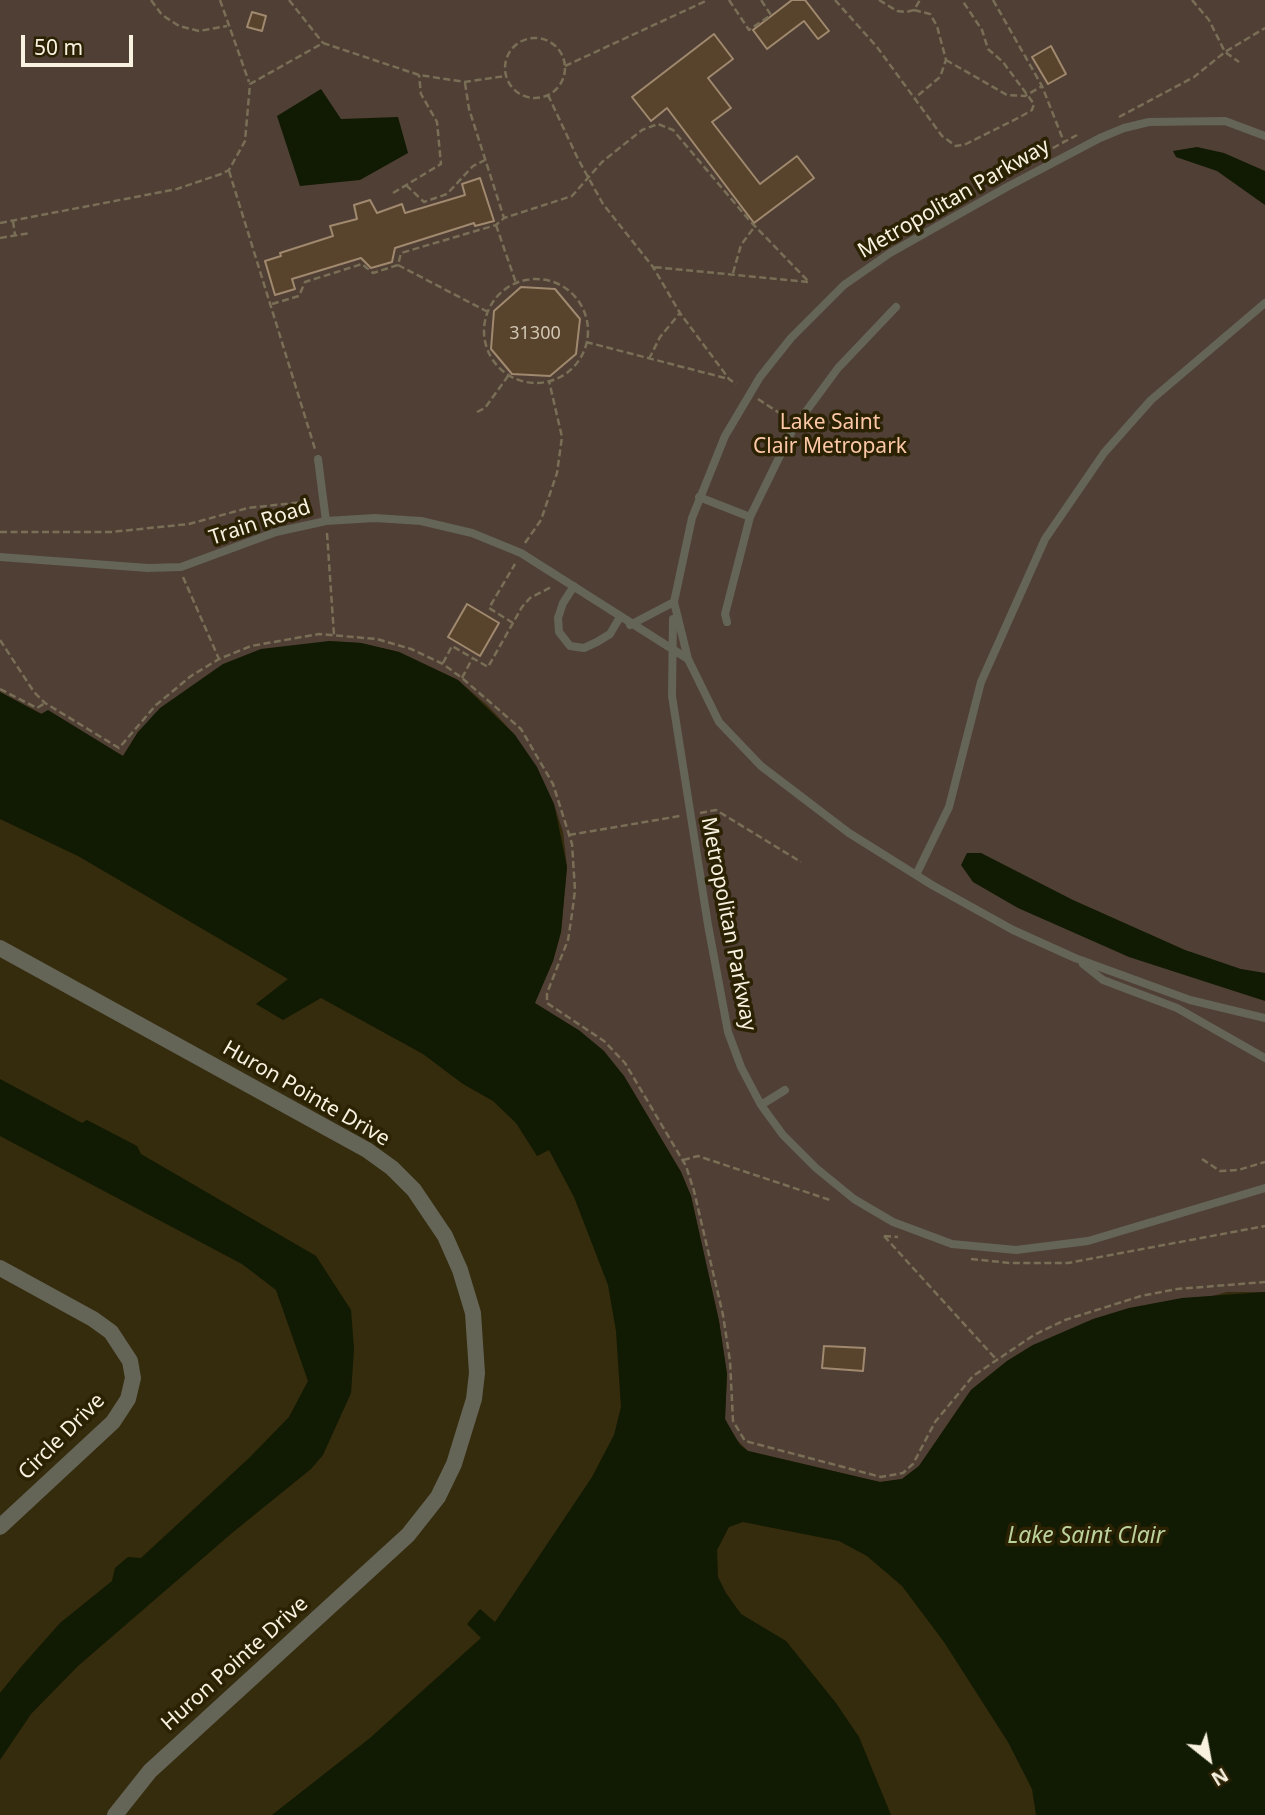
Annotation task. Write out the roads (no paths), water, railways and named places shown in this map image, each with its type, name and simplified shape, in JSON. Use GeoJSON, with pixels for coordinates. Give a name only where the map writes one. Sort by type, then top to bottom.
{"type":"FeatureCollection","features":[{"type":"Feature","properties":{"kind":"street","name":"Huron Pointe Drive"},"geometry":{"type":"LineString","coordinates":[[0,948],[327,1128],[392,1168],[414,1190],[445,1236],[460,1269],[473,1313],[477,1373],[474,1398],[454,1464],[438,1497],[408,1535],[150,1771],[115,1815]]}},
{"type":"Feature","properties":{"kind":"street","name":"Circle Drive"},"geometry":{"type":"LineString","coordinates":[[0,1268],[93,1319],[111,1332],[127,1354],[133,1378],[128,1399],[113,1422],[0,1527]]}},
{"type":"Feature","properties":{"kind":"lane","name":"Metropolitan Parkway"},"geometry":{"type":"LineString","coordinates":[[1265,136],[1225,121],[1214,120],[1149,122],[1124,128],[1057,160],[890,253],[844,285],[814,314],[760,377],[725,436],[699,497],[675,590],[671,648],[672,696],[679,750],[720,996],[741,1067],[761,1105],[783,1135],[854,1199],[893,1222],[952,1244],[1016,1250],[1049,1248],[1088,1241],[1265,1188]]}},
{"type":"Feature","properties":{"kind":"lane"},"geometry":{"type":"LineString","coordinates":[[916,875],[949,807],[981,682],[1045,539],[1104,453],[1151,400],[1265,303]]}},
{"type":"Feature","properties":{"kind":"lane"},"geometry":{"type":"LineString","coordinates":[[727,622],[725,614],[750,517],[779,456],[810,403],[852,352],[896,307]]}},
{"type":"Feature","properties":{"kind":"lane"},"geometry":{"type":"LineString","coordinates":[[318,458],[326,525]]}},
{"type":"Feature","properties":{"kind":"lane"},"geometry":{"type":"LineString","coordinates":[[699,497],[750,517]]}},
{"type":"Feature","properties":{"kind":"lane","name":"Train Road"},"geometry":{"type":"LineString","coordinates":[[0,557],[134,567],[181,567],[276,532],[375,518],[421,521],[472,533],[521,553],[630,625],[688,659]]}},
{"type":"Feature","properties":{"kind":"lane"},"geometry":{"type":"LineString","coordinates":[[574,586],[563,603],[558,618],[559,632],[570,646],[584,648],[597,642],[610,634],[620,617]]}},
{"type":"Feature","properties":{"kind":"lane"},"geometry":{"type":"LineString","coordinates":[[630,625],[674,602],[688,659],[719,722],[746,751],[816,809],[916,875],[1013,930],[1075,958],[1190,1000],[1255,1018],[1265,1018]]}},
{"type":"Feature","properties":{"kind":"lane"},"geometry":{"type":"LineString","coordinates":[[1075,958],[1103,979],[1177,1008],[1265,1058]]}},
{"type":"Feature","properties":{"kind":"lane"},"geometry":{"type":"LineString","coordinates":[[1255,1018],[1265,1024]]}},
{"type":"Feature","properties":{"kind":"lane"},"geometry":{"type":"LineString","coordinates":[[761,1105],[785,1090]]}},
{"type":"Feature","properties":{"kind":"water"},"geometry":{"type":"Polygon","coordinates":[[[321,89],[341,119],[398,117],[408,153],[360,180],[300,186],[277,116],[321,89]]]}},
{"type":"Feature","properties":{"kind":"water"},"geometry":{"type":"Polygon","coordinates":[[[1197,147],[1224,153],[1265,171],[1265,205],[1217,171],[1176,157],[1173,151],[1197,147]]]}},
{"type":"Feature","properties":{"kind":"water","name":"Lake Saint Clair"},"geometry":{"type":"Polygon","coordinates":[[[329,641],[361,643],[399,652],[458,680],[515,735],[537,767],[554,804],[567,867],[561,932],[553,961],[535,1003],[580,1031],[604,1051],[624,1076],[681,1172],[691,1196],[719,1321],[727,1374],[725,1419],[740,1445],[748,1451],[880,1482],[902,1479],[919,1466],[971,1390],[1007,1361],[1033,1345],[1093,1319],[1129,1308],[1182,1298],[1265,1292],[1265,1815],[1036,1815],[1032,1789],[1008,1742],[944,1642],[902,1586],[867,1556],[839,1541],[743,1522],[729,1527],[717,1550],[718,1577],[726,1593],[741,1614],[786,1641],[836,1703],[859,1737],[891,1815],[272,1815],[370,1738],[481,1638],[467,1624],[480,1609],[495,1622],[592,1477],[614,1435],[621,1407],[616,1331],[608,1285],[574,1197],[549,1150],[537,1156],[516,1123],[493,1101],[463,1084],[423,1054],[321,998],[283,1020],[256,1004],[288,979],[78,856],[0,819],[0,692],[41,714],[48,710],[123,756],[138,732],[160,708],[223,664],[261,649],[329,641]]]}},
{"type":"Feature","properties":{"kind":"water"},"geometry":{"type":"Polygon","coordinates":[[[967,853],[981,853],[1073,900],[1185,950],[1241,969],[1265,973],[1265,1001],[1129,957],[1018,908],[973,882],[961,865],[967,853]]]}},
{"type":"Feature","properties":{"kind":"water"},"geometry":{"type":"Polygon","coordinates":[[[0,1079],[82,1123],[87,1120],[137,1146],[141,1154],[316,1256],[351,1310],[354,1349],[351,1393],[323,1455],[311,1469],[232,1533],[78,1666],[31,1714],[0,1760],[0,1693],[21,1667],[60,1623],[112,1581],[115,1568],[128,1557],[141,1558],[249,1458],[289,1417],[308,1381],[276,1290],[242,1264],[0,1136],[0,1079]]]}},
{"type":"Feature","properties":{"kind":"park label","name":"Lake Saint Clair Metropark"},"geometry":{"type":"Point","coordinates":[830,435]}}]}
